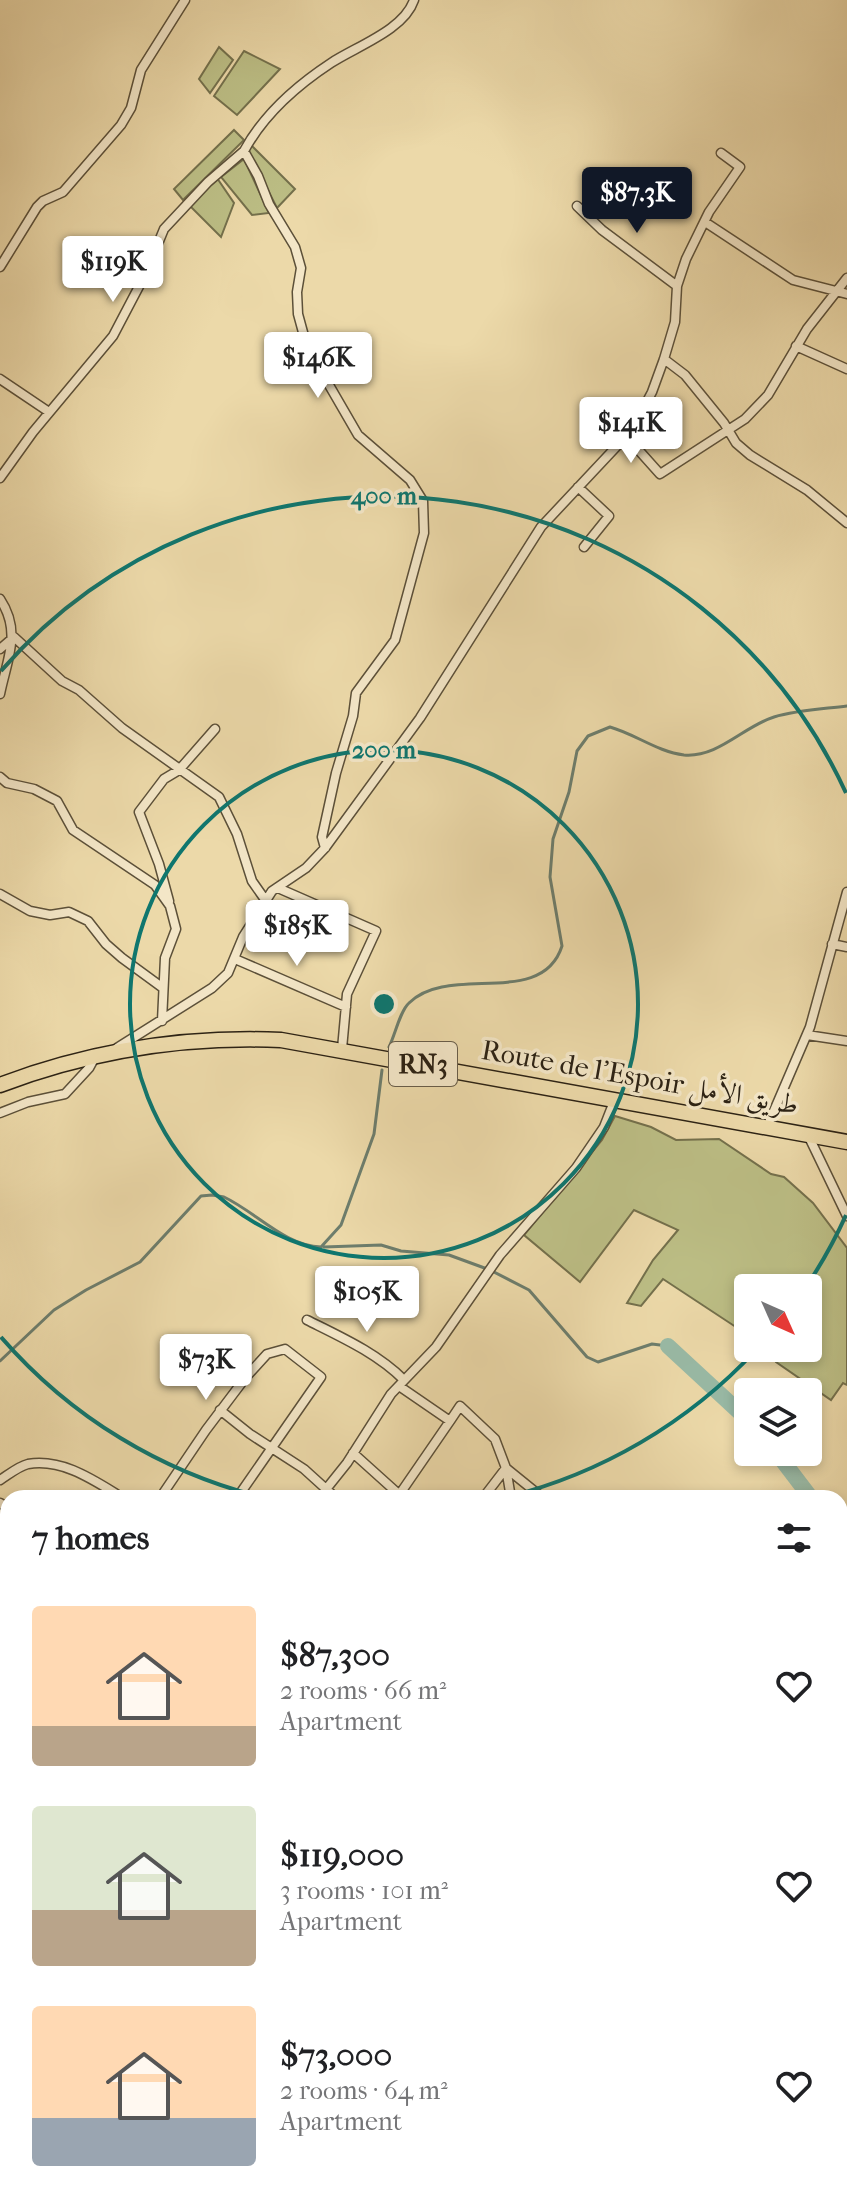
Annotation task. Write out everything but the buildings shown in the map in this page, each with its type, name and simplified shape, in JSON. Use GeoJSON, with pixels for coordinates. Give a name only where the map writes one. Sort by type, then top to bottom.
{"type":"FeatureCollection","features":[{"type":"Feature","properties":{"kind":"highway","name":"Route de l’Espoir طريق الأمل"},"geometry":{"type":"LineString","coordinates":[[0,1085],[44,1069],[103,1054],[190,1042],[281,1040],[847,1142]]}},
{"type":"Feature","properties":{"kind":"street"},"geometry":{"type":"LineString","coordinates":[[2,263],[37,207],[63,192],[121,125],[131,108],[141,70],[185,0]]}},
{"type":"Feature","properties":{"kind":"street"},"geometry":{"type":"LineString","coordinates":[[0,478],[49,412],[113,336],[145,275],[164,229],[208,182],[244,151],[263,121],[296,89],[330,64],[399,24],[412,8],[414,0]]}},
{"type":"Feature","properties":{"kind":"street"},"geometry":{"type":"LineString","coordinates":[[244,151],[269,204],[295,247],[301,268],[297,292],[298,314],[307,347],[358,435],[410,480],[423,501],[424,533],[395,640],[356,693],[322,837],[325,848]]}},
{"type":"Feature","properties":{"kind":"street"},"geometry":{"type":"LineString","coordinates":[[0,1113],[28,1102],[65,1094],[103,1054],[212,988],[228,973],[243,937],[266,901],[325,848],[420,718],[520,556],[541,527],[626,436],[652,392],[675,322],[677,286],[686,259],[709,212],[740,167],[721,153]]}},
{"type":"Feature","properties":{"kind":"street"},"geometry":{"type":"LineString","coordinates":[[577,206],[602,230],[677,286]]}},
{"type":"Feature","properties":{"kind":"street"},"geometry":{"type":"LineString","coordinates":[[705,222],[793,280],[847,294]]}},
{"type":"Feature","properties":{"kind":"street"},"geometry":{"type":"LineString","coordinates":[[626,436],[660,474],[745,419],[768,395],[796,346],[847,278]]}},
{"type":"Feature","properties":{"kind":"street"},"geometry":{"type":"LineString","coordinates":[[796,346],[847,369]]}},
{"type":"Feature","properties":{"kind":"street"},"geometry":{"type":"LineString","coordinates":[[664,359],[685,375],[736,443],[807,490],[847,523]]}},
{"type":"Feature","properties":{"kind":"street"},"geometry":{"type":"LineString","coordinates":[[0,379],[49,412]]}},
{"type":"Feature","properties":{"kind":"street"},"geometry":{"type":"LineString","coordinates":[[578,487],[609,516],[584,547]]}},
{"type":"Feature","properties":{"kind":"street"},"geometry":{"type":"LineString","coordinates":[[0,599],[14,637],[0,694]]}},
{"type":"Feature","properties":{"kind":"street"},"geometry":{"type":"LineString","coordinates":[[0,649],[14,637]]}},
{"type":"Feature","properties":{"kind":"street"},"geometry":{"type":"LineString","coordinates":[[14,637],[62,681],[79,690],[122,728],[219,797],[237,834],[252,881],[266,901]]}},
{"type":"Feature","properties":{"kind":"street"},"geometry":{"type":"LineString","coordinates":[[162,1021],[165,958],[176,929],[159,864],[139,812],[164,779],[179,770],[215,729]]}},
{"type":"Feature","properties":{"kind":"street"},"geometry":{"type":"LineString","coordinates":[[0,777],[7,783],[34,789],[57,801],[73,830],[155,885],[170,906]]}},
{"type":"Feature","properties":{"kind":"street"},"geometry":{"type":"LineString","coordinates":[[278,888],[376,931],[347,994],[342,1049]]}},
{"type":"Feature","properties":{"kind":"street"},"geometry":{"type":"LineString","coordinates":[[767,1127],[807,1035],[847,892]]}},
{"type":"Feature","properties":{"kind":"street"},"geometry":{"type":"LineString","coordinates":[[0,894],[30,911],[50,915],[69,912],[88,921],[106,944],[163,988]]}},
{"type":"Feature","properties":{"kind":"street"},"geometry":{"type":"LineString","coordinates":[[832,944],[847,947]]}},
{"type":"Feature","properties":{"kind":"street"},"geometry":{"type":"LineString","coordinates":[[235,959],[346,1007]]}},
{"type":"Feature","properties":{"kind":"street"},"geometry":{"type":"LineString","coordinates":[[807,1035],[847,1041]]}},
{"type":"Feature","properties":{"kind":"street"},"geometry":{"type":"LineString","coordinates":[[220,1410],[304,1469],[326,1489],[402,1383],[436,1347],[522,1228],[576,1168],[604,1127],[615,1099]]}},
{"type":"Feature","properties":{"kind":"street"},"geometry":{"type":"LineString","coordinates":[[808,1135],[847,1216]]}},
{"type":"Feature","properties":{"kind":"street"},"geometry":{"type":"LineString","coordinates":[[307,1320],[390,1366],[402,1383],[450,1421]]}},
{"type":"Feature","properties":{"kind":"street"},"geometry":{"type":"LineString","coordinates":[[165,1490],[220,1410],[267,1354],[285,1349],[321,1377],[242,1490]]}},
{"type":"Feature","properties":{"kind":"street"},"geometry":{"type":"LineString","coordinates":[[404,1490],[460,1406],[495,1439],[506,1468],[510,1490]]}},
{"type":"Feature","properties":{"kind":"street"},"geometry":{"type":"LineString","coordinates":[[353,1453],[393,1490]]}},
{"type":"Feature","properties":{"kind":"street"},"geometry":{"type":"LineString","coordinates":[[0,1480],[26,1464],[53,1465],[71,1469],[109,1490]]}},
{"type":"Feature","properties":{"kind":"street"},"geometry":{"type":"LineString","coordinates":[[489,1490],[506,1468]]}},
{"type":"Feature","properties":{"kind":"street"},"geometry":{"type":"LineString","coordinates":[[506,1468],[533,1490]]}},
{"type":"Feature","properties":{"kind":"green space"},"geometry":{"type":"Polygon","coordinates":[[[219,47],[233,60],[210,93],[199,79],[219,47]]]}},
{"type":"Feature","properties":{"kind":"green space"},"geometry":{"type":"Polygon","coordinates":[[[244,51],[280,69],[237,115],[214,96],[244,51]]]}},
{"type":"Feature","properties":{"kind":"green space"},"geometry":{"type":"Polygon","coordinates":[[[234,130],[244,140],[183,200],[174,189],[234,130]]]}},
{"type":"Feature","properties":{"kind":"green space"},"geometry":{"type":"Polygon","coordinates":[[[251,145],[295,189],[277,208],[248,151],[251,145]]]}},
{"type":"Feature","properties":{"kind":"green space"},"geometry":{"type":"Polygon","coordinates":[[[244,159],[269,213],[252,215],[221,177],[244,159]]]}},
{"type":"Feature","properties":{"kind":"green space"},"geometry":{"type":"Polygon","coordinates":[[[217,178],[234,203],[221,237],[190,206],[217,178]]]}},
{"type":"Feature","properties":{"kind":"green space"},"geometry":{"type":"Polygon","coordinates":[[[615,1116],[651,1127],[676,1140],[719,1139],[771,1174],[784,1177],[813,1203],[847,1248],[847,1385],[843,1383],[831,1400],[822,1394],[822,1378],[799,1378],[776,1362],[822,1362],[822,1274],[734,1274],[734,1326],[663,1279],[641,1306],[627,1303],[653,1260],[678,1230],[634,1210],[580,1282],[524,1235],[602,1140],[615,1116]]]}},
{"type":"Feature","properties":{"kind":"waterway"},"geometry":{"type":"LineString","coordinates":[[389,1047],[406,1007],[426,992],[447,986],[515,981],[535,976],[551,965],[562,946],[550,877],[553,839],[569,792],[577,751],[588,736],[610,727],[665,750],[696,755],[720,747],[774,717],[847,706]]}},
{"type":"Feature","properties":{"kind":"waterway"},"geometry":{"type":"LineString","coordinates":[[0,1361],[54,1310],[140,1262],[201,1196],[224,1197],[283,1235],[321,1247],[341,1225],[374,1134],[382,1070]]}},
{"type":"Feature","properties":{"kind":"waterway"},"geometry":{"type":"LineString","coordinates":[[324,1247],[381,1245],[401,1251],[449,1255],[490,1270],[529,1290],[587,1357],[598,1362],[652,1344],[668,1346]]}},
{"type":"Feature","properties":{"kind":"waterway"},"geometry":{"type":"LineString","coordinates":[[668,1346],[734,1407]]}},
{"type":"Feature","properties":{"kind":"waterway"},"geometry":{"type":"LineString","coordinates":[[787,1466],[805,1490]]}}]}
